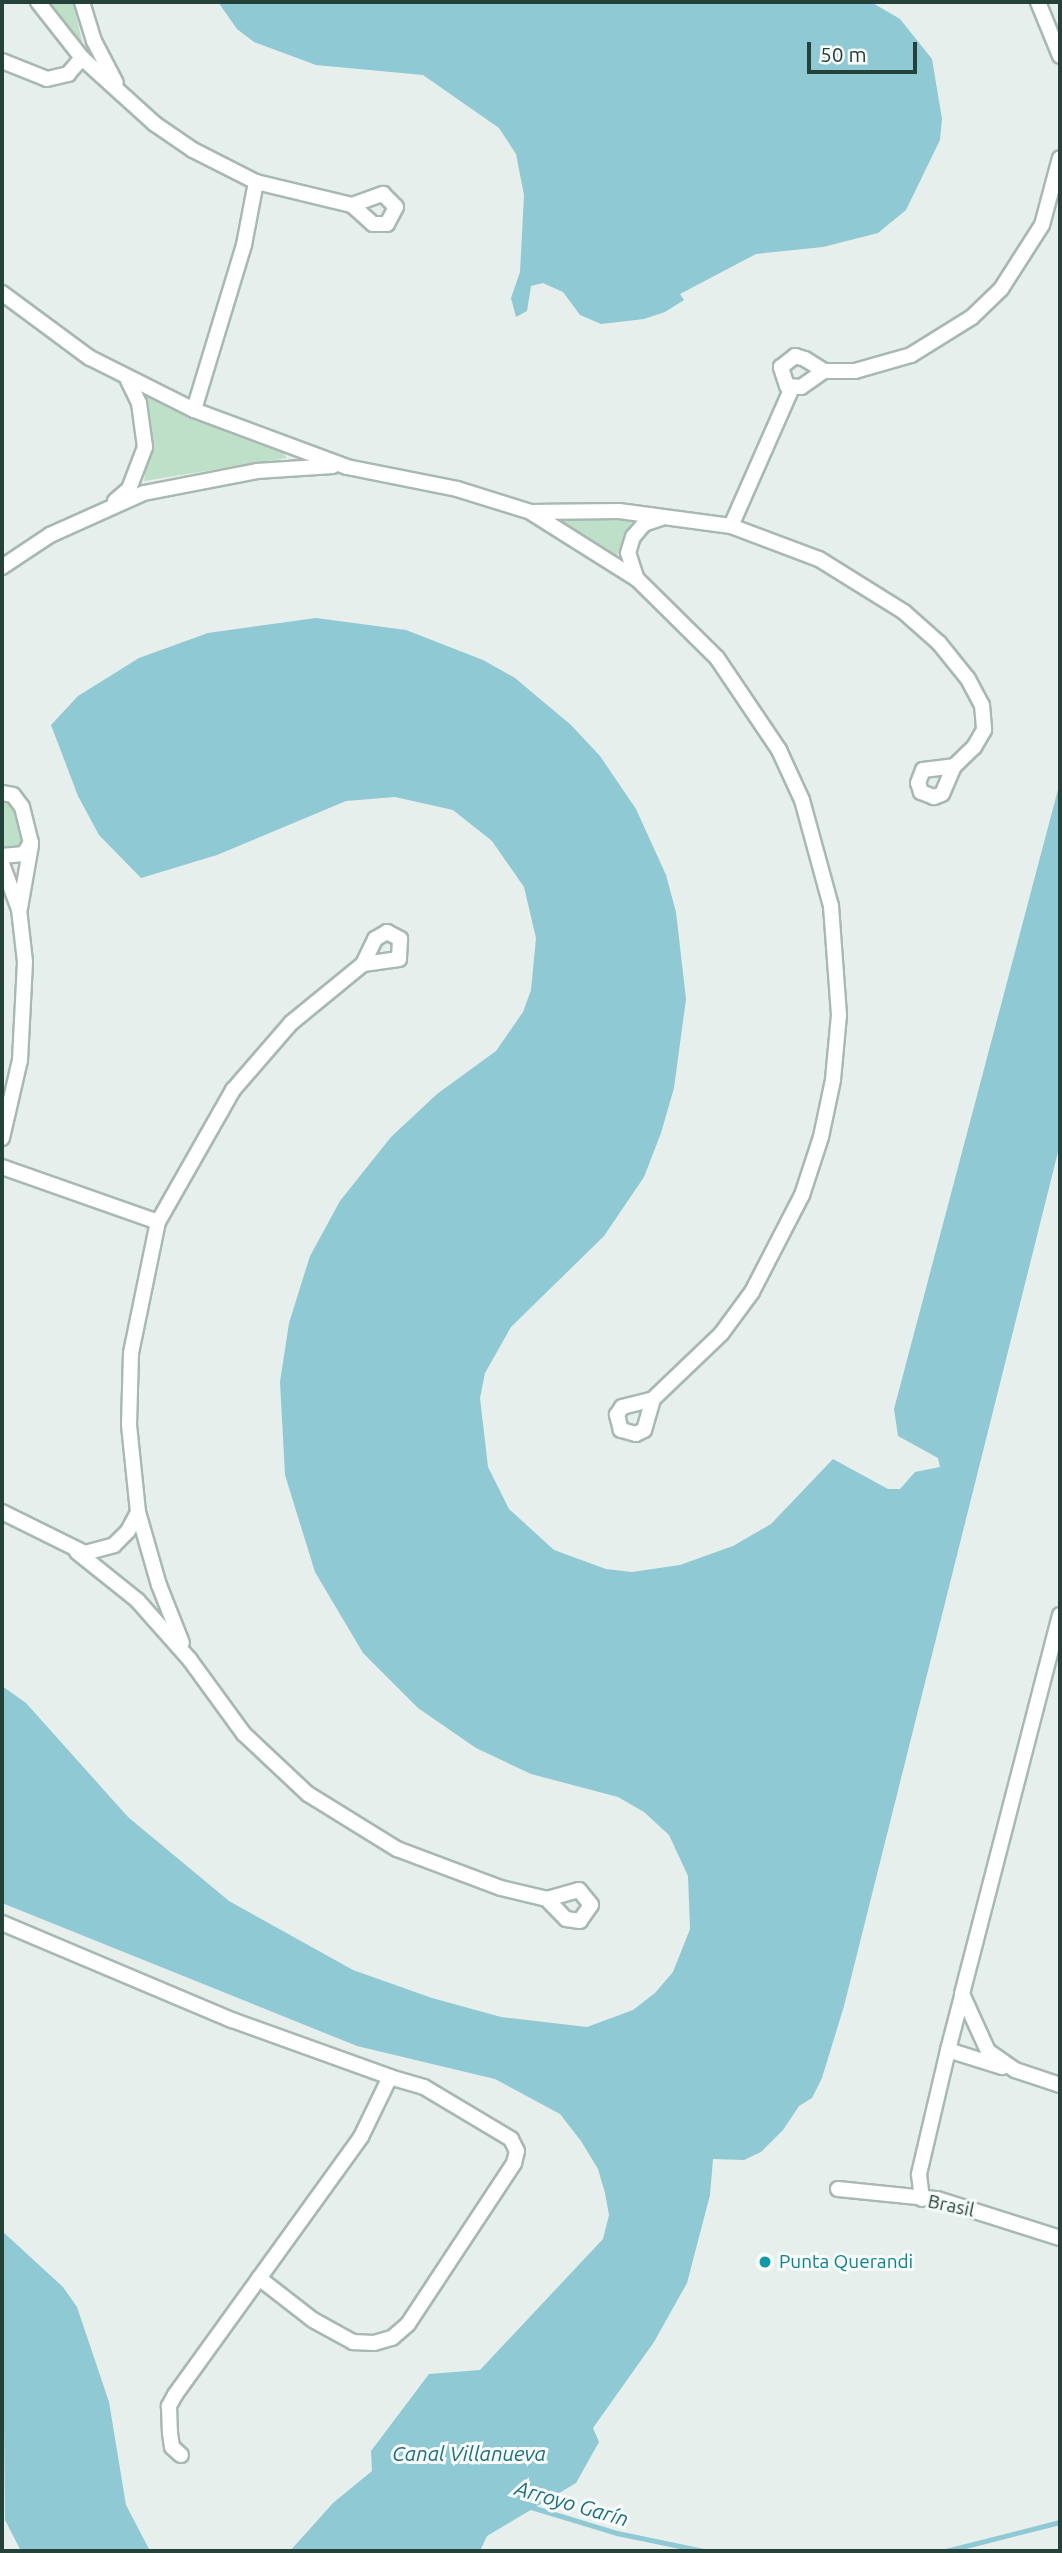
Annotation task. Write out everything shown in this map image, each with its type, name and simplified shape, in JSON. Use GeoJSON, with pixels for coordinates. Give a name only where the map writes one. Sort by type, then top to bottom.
{"type":"FeatureCollection","features":[{"type":"Feature","properties":{"kind":"street"},"geometry":{"type":"LineString","coordinates":[[38,2],[82,58],[155,124],[256,182],[352,205]]}},
{"type":"Feature","properties":{"kind":"street"},"geometry":{"type":"LineString","coordinates":[[82,2],[94,41],[120,90]]}},
{"type":"Feature","properties":{"kind":"street"},"geometry":{"type":"LineString","coordinates":[[1038,2],[1060,56]]}},
{"type":"Feature","properties":{"kind":"street"},"geometry":{"type":"LineString","coordinates":[[2,61],[47,79],[68,74],[82,58]]}},
{"type":"Feature","properties":{"kind":"street"},"geometry":{"type":"LineString","coordinates":[[792,388],[780,373],[791,356],[824,371],[855,371],[911,355],[972,317],[1001,289],[1042,225],[1060,158]]}},
{"type":"Feature","properties":{"kind":"street"},"geometry":{"type":"LineString","coordinates":[[194,410],[244,245],[256,182]]}},
{"type":"Feature","properties":{"kind":"street"},"geometry":{"type":"LineString","coordinates":[[2,293],[128,380],[194,410],[347,467]]}},
{"type":"Feature","properties":{"kind":"street"},"geometry":{"type":"LineString","coordinates":[[2,305],[24,310]]}},
{"type":"Feature","properties":{"kind":"street"},"geometry":{"type":"LineString","coordinates":[[731,526],[792,388],[824,371]]}},
{"type":"Feature","properties":{"kind":"street"},"geometry":{"type":"LineString","coordinates":[[109,507],[128,489],[145,447],[139,402],[128,380]]}},
{"type":"Feature","properties":{"kind":"street"},"geometry":{"type":"LineString","coordinates":[[2,567],[50,535],[109,507],[207,478],[311,465],[347,467],[457,489],[531,512],[637,579],[717,658],[779,750],[820,855],[838,957],[833,1080],[821,1137],[802,1195],[752,1292],[721,1334],[653,1399]]}},
{"type":"Feature","properties":{"kind":"street"},"geometry":{"type":"LineString","coordinates":[[531,512],[619,511],[731,526],[819,559],[857,580],[939,643],[968,678],[985,719],[980,739],[954,766]]}},
{"type":"Feature","properties":{"kind":"street"},"geometry":{"type":"LineString","coordinates":[[637,579],[628,553],[633,537],[644,524],[665,516]]}},
{"type":"Feature","properties":{"kind":"street"},"geometry":{"type":"LineString","coordinates":[[5,791],[26,815],[31,842],[19,909]]}},
{"type":"Feature","properties":{"kind":"street"},"geometry":{"type":"LineString","coordinates":[[2,856],[24,854],[31,842]]}},
{"type":"Feature","properties":{"kind":"street"},"geometry":{"type":"LineString","coordinates":[[2,864],[19,909],[25,962],[24,1012],[18,1072],[2,1139]]}},
{"type":"Feature","properties":{"kind":"street"},"geometry":{"type":"LineString","coordinates":[[190,1660],[159,1585],[138,1512],[129,1425],[130,1365],[136,1310],[158,1222],[233,1090],[291,1024],[363,964]]}},
{"type":"Feature","properties":{"kind":"street"},"geometry":{"type":"LineString","coordinates":[[2,1167],[158,1222]]}},
{"type":"Feature","properties":{"kind":"street"},"geometry":{"type":"LineString","coordinates":[[2,1512],[85,1553],[114,1545],[138,1512]]}},
{"type":"Feature","properties":{"kind":"street"},"geometry":{"type":"LineString","coordinates":[[73,1549],[137,1600],[190,1660],[244,1734],[275,1767],[333,1812],[417,1858],[501,1888],[547,1899]]}},
{"type":"Feature","properties":{"kind":"street"},"geometry":{"type":"LineString","coordinates":[[922,2199],[919,2174],[948,2050],[1060,1615]]}},
{"type":"Feature","properties":{"kind":"street"},"geometry":{"type":"LineString","coordinates":[[2,1923],[232,2020],[424,2087],[511,2139],[517,2151],[514,2163],[408,2324],[392,2338],[374,2343],[353,2342],[313,2320],[259,2278]]}},
{"type":"Feature","properties":{"kind":"street"},"geometry":{"type":"LineString","coordinates":[[962,1994],[988,2051],[1015,2070]]}},
{"type":"Feature","properties":{"kind":"street"},"geometry":{"type":"LineString","coordinates":[[948,2050],[1060,2085]]}},
{"type":"Feature","properties":{"kind":"street"},"geometry":{"type":"LineString","coordinates":[[181,2455],[172,2447],[169,2406],[360,2137],[390,2077]]}},
{"type":"Feature","properties":{"kind":"street","name":"Brasil"},"geometry":{"type":"LineString","coordinates":[[838,2189],[962,2206],[1060,2238]]}},
{"type":"Feature","properties":{"kind":"green space"},"geometry":{"type":"Polygon","coordinates":[[[45,2],[73,2],[82,41],[78,43],[45,2]]]}},
{"type":"Feature","properties":{"kind":"green space"},"geometry":{"type":"Polygon","coordinates":[[[147,395],[280,449],[287,458],[144,481],[150,446],[147,395]]]}},
{"type":"Feature","properties":{"kind":"green space"},"geometry":{"type":"Polygon","coordinates":[[[564,516],[631,517],[632,522],[623,536],[622,552],[616,555],[564,523],[564,516]]]}},
{"type":"Feature","properties":{"kind":"green space"},"geometry":{"type":"Polygon","coordinates":[[[2,798],[10,799],[20,812],[24,840],[12,850],[2,846],[2,798]]]}},
{"type":"Feature","properties":{"kind":"water"},"geometry":{"type":"Polygon","coordinates":[[[218,2],[871,2],[900,19],[932,59],[942,119],[940,140],[906,210],[878,233],[823,247],[756,254],[680,294],[684,300],[665,312],[644,319],[601,324],[580,315],[563,292],[543,283],[531,286],[527,311],[516,317],[511,298],[520,272],[524,195],[516,154],[499,128],[423,75],[316,65],[254,42],[237,29],[218,2]]]}},
{"type":"Feature","properties":{"kind":"water","name":"Canal Villanueva"},"geometry":{"type":"Polygon","coordinates":[[[316,618],[406,630],[483,660],[515,678],[571,725],[600,756],[636,809],[666,875],[676,912],[686,999],[674,1088],[661,1133],[644,1177],[604,1236],[511,1327],[485,1373],[480,1398],[488,1467],[509,1509],[554,1550],[606,1569],[632,1572],[680,1565],[733,1546],[771,1524],[833,1459],[888,1489],[900,1489],[915,1472],[940,1467],[938,1458],[898,1436],[894,1409],[1060,782],[1060,1144],[844,2006],[822,2078],[812,2098],[799,2106],[783,2130],[761,2152],[744,2160],[713,2159],[710,2195],[687,2283],[654,2342],[593,2428],[599,2442],[576,2483],[487,2536],[480,2551],[290,2551],[333,2503],[372,2471],[371,2451],[429,2374],[480,2370],[603,2239],[609,2215],[605,2193],[598,2169],[581,2141],[560,2114],[495,2079],[357,2046],[2,1903],[2,1686],[26,1703],[128,1817],[229,1901],[353,1970],[432,1998],[501,2017],[587,2027],[633,2010],[655,1993],[673,1972],[690,1929],[688,1876],[669,1835],[644,1812],[618,1797],[531,1774],[476,1748],[418,1708],[363,1653],[315,1572],[285,1475],[280,1382],[289,1323],[310,1256],[340,1201],[391,1137],[437,1094],[496,1051],[523,1012],[531,990],[536,938],[524,887],[492,841],[453,810],[395,797],[346,801],[217,855],[141,878],[99,835],[78,796],[51,725],[78,696],[139,658],[208,633],[316,618]]]}},
{"type":"Feature","properties":{"kind":"water"},"geometry":{"type":"Polygon","coordinates":[[[2,2231],[63,2287],[77,2307],[109,2402],[126,2505],[150,2551],[21,2551],[5,2520],[2,2231]]]}},
{"type":"Feature","properties":{"kind":"waterway","name":"Arroyo Garín"},"geometry":{"type":"LineString","coordinates":[[528,2506],[617,2533],[704,2551]]}},
{"type":"Feature","properties":{"kind":"waterway","name":"Arroyo Garín"},"geometry":{"type":"LineString","coordinates":[[946,2551],[1060,2522]]}},
{"type":"Feature","properties":{"kind":"place","name":"Punta Querandi"},"geometry":{"type":"Point","coordinates":[765,2262]}}]}
